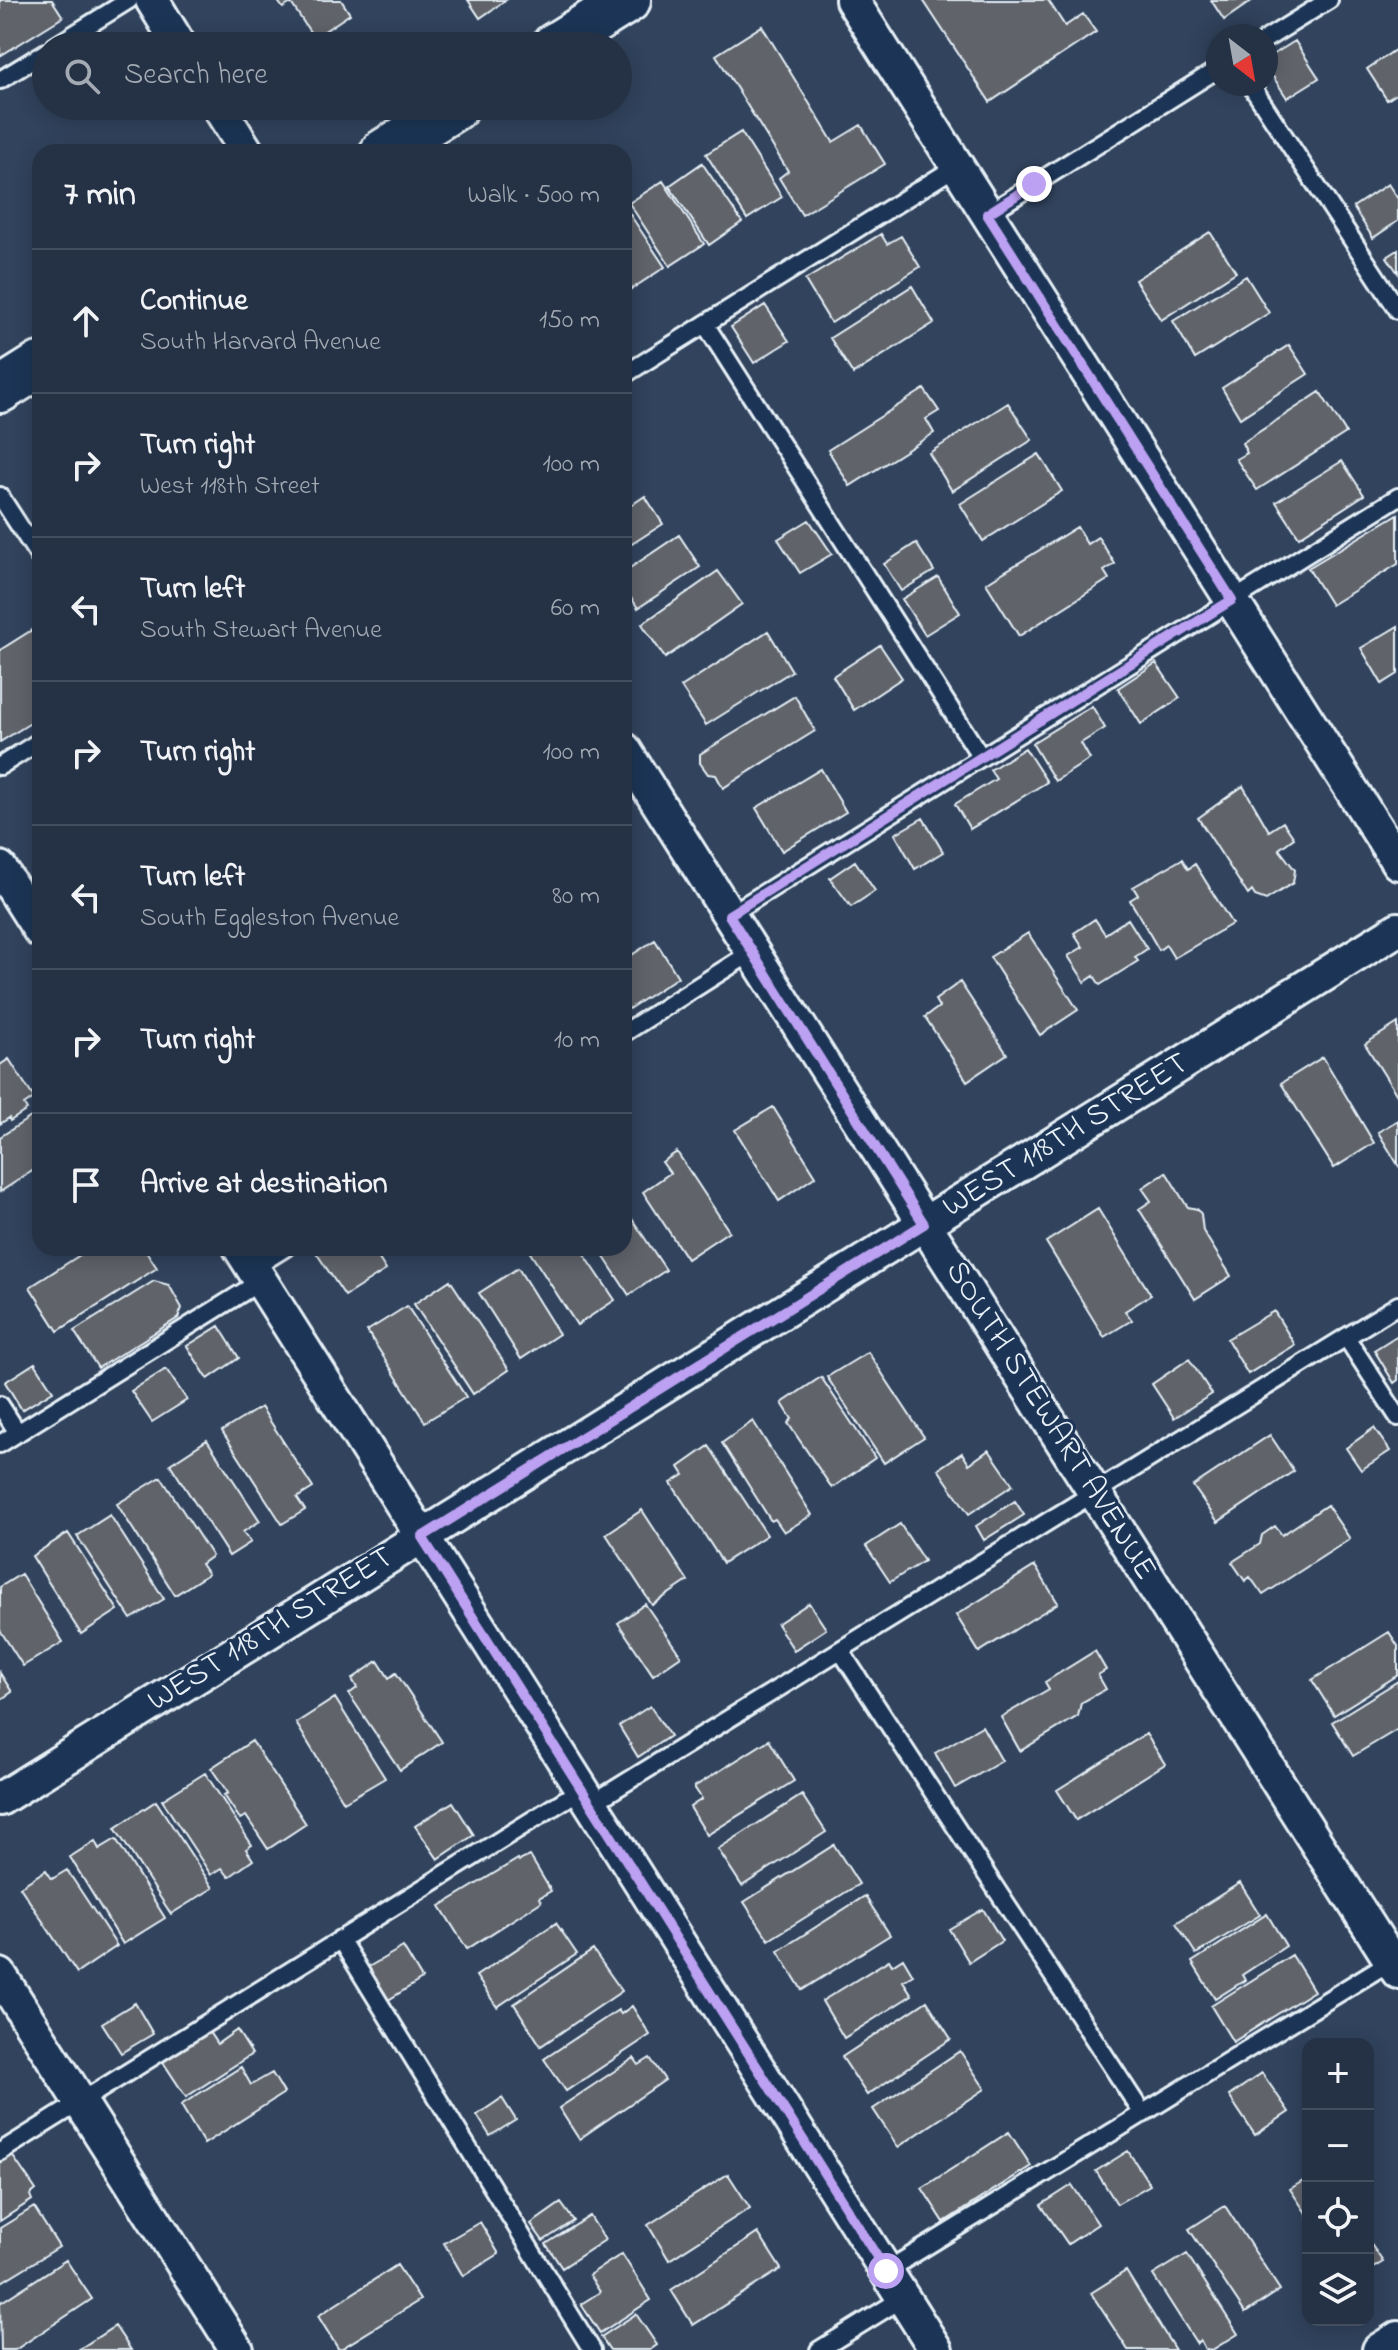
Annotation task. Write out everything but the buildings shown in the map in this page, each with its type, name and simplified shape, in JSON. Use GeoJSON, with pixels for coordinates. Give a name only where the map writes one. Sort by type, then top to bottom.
{"type":"FeatureCollection","features":[{"type":"Feature","properties":{"kind":"street"},"geometry":{"type":"LineString","coordinates":[[152,0],[171,32]]}},
{"type":"Feature","properties":{"kind":"street"},"geometry":{"type":"LineString","coordinates":[[577,32],[628,0]]}},
{"type":"Feature","properties":{"kind":"street"},"geometry":{"type":"LineString","coordinates":[[852,0],[1398,863]]}},
{"type":"Feature","properties":{"kind":"street"},"geometry":{"type":"LineString","coordinates":[[227,120],[242,144]]}},
{"type":"Feature","properties":{"kind":"street"},"geometry":{"type":"LineString","coordinates":[[396,144],[434,120]]}},
{"type":"Feature","properties":{"kind":"street"},"geometry":{"type":"LineString","coordinates":[[0,390],[32,370]]}},
{"type":"Feature","properties":{"kind":"street","name":"SOUTH STEWART AVENUE"},"geometry":{"type":"LineString","coordinates":[[632,762],[1396,1963]]}},
{"type":"Feature","properties":{"kind":"street"},"geometry":{"type":"LineString","coordinates":[[0,868],[32,918]]}},
{"type":"Feature","properties":{"kind":"street","name":"WEST 118TH STREET"},"geometry":{"type":"LineString","coordinates":[[0,1799],[1398,929]]}},
{"type":"Feature","properties":{"kind":"street"},"geometry":{"type":"LineString","coordinates":[[251,1266],[936,2350]]}},
{"type":"Feature","properties":{"kind":"street"},"geometry":{"type":"LineString","coordinates":[[0,1975],[237,2350]]}},
{"type":"Feature","properties":{"kind":"street"},"geometry":{"type":"LineString","coordinates":[[1379,2350],[1398,2338]]}},
{"type":"Feature","properties":{"kind":"lane"},"geometry":{"type":"LineString","coordinates":[[78,32],[129,0]]}},
{"type":"Feature","properties":{"kind":"lane"},"geometry":{"type":"LineString","coordinates":[[1278,31],[1325,1]]}},
{"type":"Feature","properties":{"kind":"lane"},"geometry":{"type":"LineString","coordinates":[[0,80],[32,61]]}},
{"type":"Feature","properties":{"kind":"lane"},"geometry":{"type":"LineString","coordinates":[[987,214],[1206,77]]}},
{"type":"Feature","properties":{"kind":"lane"},"geometry":{"type":"LineString","coordinates":[[1258,96],[1398,310]]}},
{"type":"Feature","properties":{"kind":"lane"},"geometry":{"type":"LineString","coordinates":[[632,370],[957,166]]}},
{"type":"Feature","properties":{"kind":"lane"},"geometry":{"type":"LineString","coordinates":[[705,324],[981,757]]}},
{"type":"Feature","properties":{"kind":"lane"},"geometry":{"type":"LineString","coordinates":[[0,496],[32,546]]}},
{"type":"Feature","properties":{"kind":"lane"},"geometry":{"type":"LineString","coordinates":[[729,915],[1398,497]]}},
{"type":"Feature","properties":{"kind":"lane"},"geometry":{"type":"LineString","coordinates":[[0,766],[32,746]]}},
{"type":"Feature","properties":{"kind":"lane"},"geometry":{"type":"LineString","coordinates":[[632,1028],[752,952]]}},
{"type":"Feature","properties":{"kind":"lane"},"geometry":{"type":"LineString","coordinates":[[0,1444],[251,1266],[270,1256]]}},
{"type":"Feature","properties":{"kind":"lane"},"geometry":{"type":"LineString","coordinates":[[0,2152],[340,1939],[840,1650],[1398,1305]]}},
{"type":"Feature","properties":{"kind":"lane"},"geometry":{"type":"LineString","coordinates":[[1346,1337],[1398,1417]]}},
{"type":"Feature","properties":{"kind":"lane"},"geometry":{"type":"LineString","coordinates":[[0,1405],[18,1433]]}},
{"type":"Feature","properties":{"kind":"lane"},"geometry":{"type":"LineString","coordinates":[[840,1650],[1143,2114]]}},
{"type":"Feature","properties":{"kind":"lane"},"geometry":{"type":"LineString","coordinates":[[340,1939],[592,2350]]}},
{"type":"Feature","properties":{"kind":"lane"},"geometry":{"type":"LineString","coordinates":[[819,2350],[894,2284],[1143,2114],[1396,1963]]}},
{"type":"Feature","properties":{"kind":"route"},"geometry":{"type":"LineString","coordinates":[[886,2271],[422,1537],[924,1224],[729,915],[1232,600],[987,214],[1034,184]]}}]}
